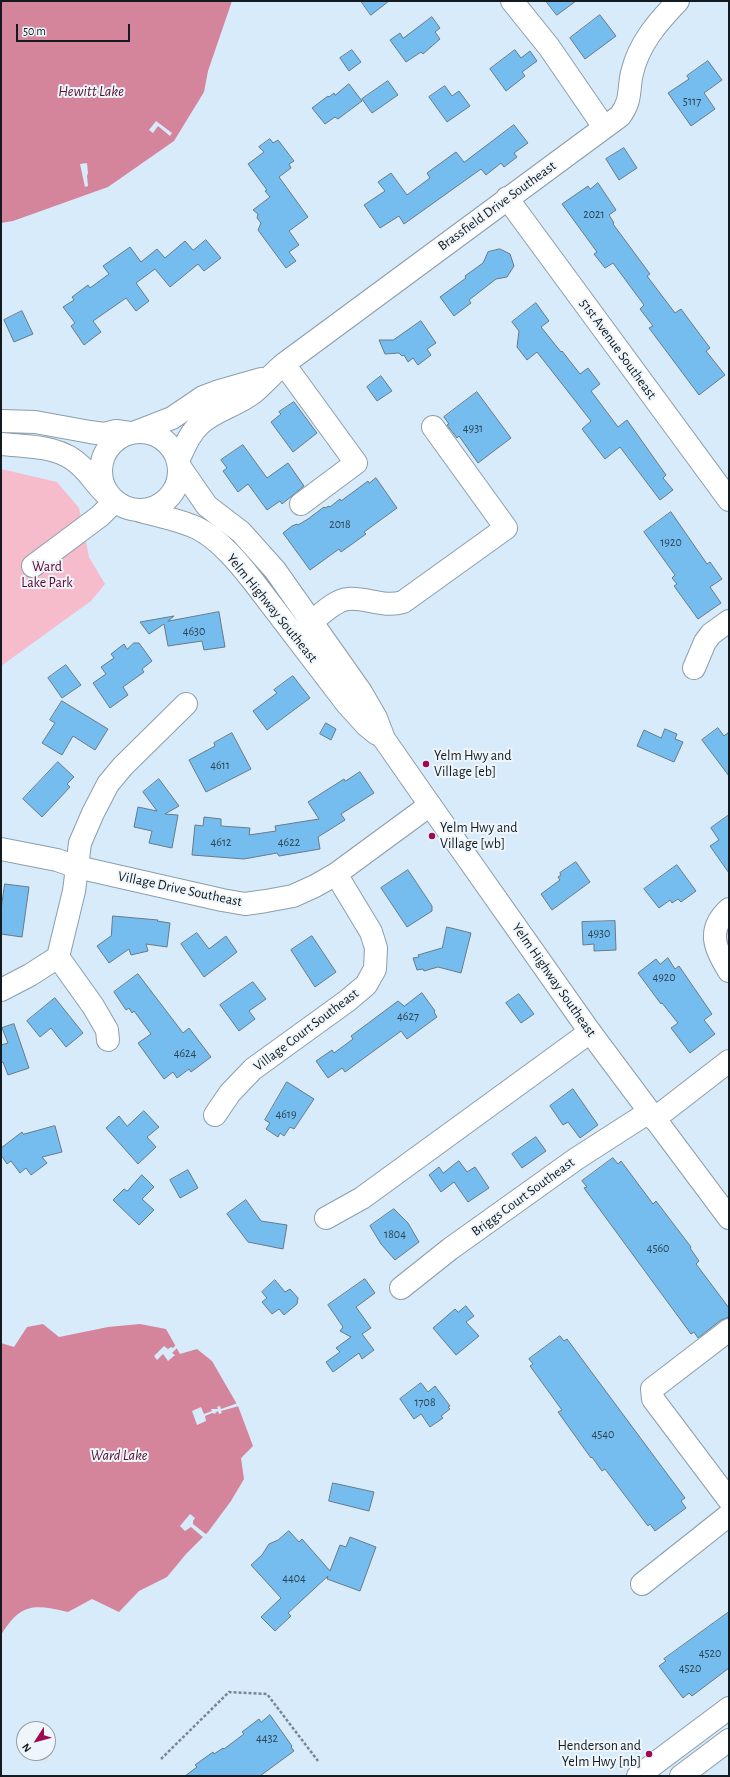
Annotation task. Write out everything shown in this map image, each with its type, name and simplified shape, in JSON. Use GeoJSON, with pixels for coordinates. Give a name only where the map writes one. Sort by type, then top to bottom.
{"type":"FeatureCollection","features":[{"type":"Feature","properties":{"kind":"street"},"geometry":{"type":"LineString","coordinates":[[512,1],[549,47],[604,127]]}},
{"type":"Feature","properties":{"kind":"street","name":"Brassfield Drive Southeast"},"geometry":{"type":"LineString","coordinates":[[179,464],[189,439],[199,424],[252,394],[276,370],[620,116],[626,108],[629,99],[632,72],[643,44],[678,1]]}},
{"type":"Feature","properties":{"kind":"street","name":"51st Avenue Southeast"},"geometry":{"type":"LineString","coordinates":[[507,198],[729,500]]}},
{"type":"Feature","properties":{"kind":"street"},"geometry":{"type":"LineString","coordinates":[[276,370],[356,463],[301,504]]}},
{"type":"Feature","properties":{"kind":"street","name":"Brassfield Drive Southeast"},"geometry":{"type":"LineString","coordinates":[[133,433],[172,418],[203,397],[253,382],[276,370]]}},
{"type":"Feature","properties":{"kind":"street"},"geometry":{"type":"LineString","coordinates":[[1,421],[35,422],[104,434],[116,431],[133,433],[144,432],[161,438],[174,450],[179,464],[178,484],[169,499],[154,508],[137,510],[122,506],[113,499],[101,489],[81,466],[68,455],[53,449],[1,444]]}},
{"type":"Feature","properties":{"kind":"street"},"geometry":{"type":"LineString","coordinates":[[312,622],[338,603],[348,599],[394,604],[403,602],[506,528],[433,427]]}},
{"type":"Feature","properties":{"kind":"street"},"geometry":{"type":"LineString","coordinates":[[113,499],[102,481],[102,462],[105,453],[111,445],[118,439],[133,433]]}},
{"type":"Feature","properties":{"kind":"street","name":"Yelm Highway Southeast"},"geometry":{"type":"LineString","coordinates":[[179,464],[207,506],[241,532],[274,570],[312,622],[361,692],[376,718],[384,739],[430,805],[590,1032],[729,1218]]}},
{"type":"Feature","properties":{"kind":"street"},"geometry":{"type":"LineString","coordinates":[[33,566],[100,516],[113,499]]}},
{"type":"Feature","properties":{"kind":"street","name":"Yelm Highway Southeast"},"geometry":{"type":"LineString","coordinates":[[137,510],[181,522],[198,529],[215,541],[253,581],[347,704],[367,726],[384,739]]}},
{"type":"Feature","properties":{"kind":"street"},"geometry":{"type":"LineString","coordinates":[[694,668],[705,642],[711,634],[729,621]]}},
{"type":"Feature","properties":{"kind":"street"},"geometry":{"type":"LineString","coordinates":[[1,990],[30,975],[58,957],[74,891],[80,843],[93,813],[108,784],[123,766],[186,704]]}},
{"type":"Feature","properties":{"kind":"street","name":"Village Drive Southeast"},"geometry":{"type":"LineString","coordinates":[[1,849],[57,860],[77,867],[245,904],[293,896],[336,874],[430,805]]}},
{"type":"Feature","properties":{"kind":"street","name":"Village Court Southeast"},"geometry":{"type":"LineString","coordinates":[[215,1115],[230,1093],[253,1069],[347,1001],[366,985],[369,980],[375,968],[376,948],[371,932],[336,874]]}},
{"type":"Feature","properties":{"kind":"street"},"geometry":{"type":"LineString","coordinates":[[729,909],[722,916],[714,935],[718,954],[729,971]]}},
{"type":"Feature","properties":{"kind":"street"},"geometry":{"type":"LineString","coordinates":[[58,957],[93,1006],[107,1030],[108,1040]]}},
{"type":"Feature","properties":{"kind":"street"},"geometry":{"type":"LineString","coordinates":[[326,1218],[362,1198],[590,1032]]}},
{"type":"Feature","properties":{"kind":"street","name":"Briggs Court Southeast"},"geometry":{"type":"LineString","coordinates":[[401,1288],[452,1248],[576,1159],[651,1115],[729,1061]]}},
{"type":"Feature","properties":{"kind":"street"},"geometry":{"type":"LineString","coordinates":[[729,1330],[652,1390],[653,1399],[729,1500]]}},
{"type":"Feature","properties":{"kind":"street"},"geometry":{"type":"LineString","coordinates":[[642,1584],[729,1516]]}},
{"type":"Feature","properties":{"kind":"street"},"geometry":{"type":"LineString","coordinates":[[638,1776],[729,1708]]}},
{"type":"Feature","properties":{"kind":"street"},"geometry":{"type":"LineString","coordinates":[[681,1776],[729,1740]]}},
{"type":"Feature","properties":{"kind":"path"},"geometry":{"type":"LineString","coordinates":[[161,1759],[229,1692],[267,1694],[318,1762]]}},
{"type":"Feature","properties":{"kind":"green space","name":"Ward Lake Park"},"geometry":{"type":"Polygon","coordinates":[[[1,469],[57,482],[79,508],[89,557],[105,584],[91,601],[1,666],[1,469]]]}},
{"type":"Feature","properties":{"kind":"water","name":"Hewitt Lake"},"geometry":{"type":"Polygon","coordinates":[[[1,1],[232,1],[208,71],[204,92],[174,141],[108,187],[13,221],[1,223],[1,1]]]}},
{"type":"Feature","properties":{"kind":"water","name":"Ward Lake"},"geometry":{"type":"Polygon","coordinates":[[[43,1324],[59,1337],[108,1327],[140,1324],[166,1329],[180,1354],[197,1349],[212,1361],[238,1406],[253,1446],[241,1458],[244,1479],[231,1501],[208,1532],[186,1554],[167,1577],[139,1591],[119,1612],[92,1599],[68,1612],[37,1607],[29,1608],[15,1617],[8,1624],[1,1635],[1,1343],[14,1347],[27,1327],[43,1324]]]}},
{"type":"Feature","properties":{"kind":"pier"},"geometry":{"type":"Polygon","coordinates":[[[156,121],[172,133],[170,136],[158,126],[153,133],[149,130],[156,121]]]}},
{"type":"Feature","properties":{"kind":"pier"},"geometry":{"type":"Polygon","coordinates":[[[87,163],[88,186],[85,187],[80,164],[87,163]]]}},
{"type":"Feature","properties":{"kind":"pier"},"geometry":{"type":"Polygon","coordinates":[[[177,1344],[178,1347],[172,1353],[175,1355],[168,1361],[163,1354],[157,1360],[154,1356],[164,1346],[168,1349],[171,1347],[173,1348],[177,1344]]]}},
{"type":"Feature","properties":{"kind":"pier"},"geometry":{"type":"Polygon","coordinates":[[[238,1403],[239,1406],[221,1411],[222,1413],[219,1414],[218,1411],[215,1413],[216,1414],[212,1413],[205,1416],[206,1421],[197,1425],[192,1411],[201,1407],[204,1414],[212,1411],[211,1409],[218,1409],[217,1407],[220,1406],[221,1409],[238,1403]]]}},
{"type":"Feature","properties":{"kind":"pier"},"geometry":{"type":"Polygon","coordinates":[[[190,1514],[195,1518],[193,1524],[207,1535],[204,1538],[191,1527],[185,1531],[180,1526],[190,1514]]]}},
{"type":"Feature","properties":{"kind":"building"},"geometry":{"type":"Polygon","coordinates":[[[361,1],[389,1],[371,15],[361,1]]]}},
{"type":"Feature","properties":{"kind":"building"},"geometry":{"type":"Polygon","coordinates":[[[546,1],[576,1],[557,15],[546,1]]]}},
{"type":"Feature","properties":{"kind":"building"},"geometry":{"type":"Polygon","coordinates":[[[600,15],[616,36],[585,59],[570,38],[600,15]]]}},
{"type":"Feature","properties":{"kind":"building"},"geometry":{"type":"Polygon","coordinates":[[[432,17],[440,28],[435,32],[440,39],[423,54],[421,52],[406,62],[390,40],[400,33],[403,38],[432,17]]]}},
{"type":"Feature","properties":{"kind":"building"},"geometry":{"type":"Polygon","coordinates":[[[352,50],[361,62],[349,71],[340,58],[352,50]]]}},
{"type":"Feature","properties":{"kind":"building"},"geometry":{"type":"Polygon","coordinates":[[[515,50],[521,58],[530,51],[537,61],[522,72],[525,76],[506,91],[490,69],[515,50]]]}},
{"type":"Feature","properties":{"kind":"building"},"geometry":{"type":"Polygon","coordinates":[[[708,61],[722,80],[704,93],[715,109],[691,126],[668,93],[689,79],[687,76],[708,61]]]}},
{"type":"Feature","properties":{"kind":"building"},"geometry":{"type":"Polygon","coordinates":[[[388,81],[398,95],[372,113],[362,99],[388,81]]]}},
{"type":"Feature","properties":{"kind":"building"},"geometry":{"type":"Polygon","coordinates":[[[349,84],[362,101],[338,119],[335,117],[325,124],[312,108],[328,96],[329,97],[334,93],[335,95],[349,84]]]}},
{"type":"Feature","properties":{"kind":"building"},"geometry":{"type":"Polygon","coordinates":[[[445,86],[452,96],[459,91],[470,106],[447,122],[429,97],[445,86]]]}},
{"type":"Feature","properties":{"kind":"building"},"geometry":{"type":"Polygon","coordinates":[[[514,125],[528,143],[514,153],[517,157],[504,167],[501,163],[486,175],[481,169],[404,224],[399,216],[380,228],[364,205],[385,191],[378,182],[391,173],[407,195],[430,178],[427,173],[456,152],[464,162],[514,125]]]}},
{"type":"Feature","properties":{"kind":"building"},"geometry":{"type":"Polygon","coordinates":[[[270,139],[273,143],[278,140],[294,161],[289,164],[291,168],[279,177],[308,217],[289,231],[299,245],[289,252],[296,261],[286,268],[258,230],[261,223],[257,218],[258,214],[253,210],[270,197],[265,191],[267,190],[248,164],[264,152],[259,147],[270,139]]]}},
{"type":"Feature","properties":{"kind":"building"},"geometry":{"type":"Polygon","coordinates":[[[624,148],[637,168],[619,180],[606,159],[624,148]]]}},
{"type":"Feature","properties":{"kind":"building"},"geometry":{"type":"Polygon","coordinates":[[[598,183],[616,210],[609,215],[614,223],[613,224],[650,274],[647,276],[675,313],[681,309],[710,348],[706,351],[725,375],[699,395],[649,328],[653,326],[640,309],[644,305],[613,263],[605,268],[594,254],[597,252],[562,204],[588,186],[590,189],[598,183]]]}},
{"type":"Feature","properties":{"kind":"building"},"geometry":{"type":"Polygon","coordinates":[[[206,240],[221,258],[204,271],[198,264],[170,287],[155,269],[136,283],[149,301],[136,311],[126,298],[93,321],[101,332],[84,345],[71,326],[75,323],[63,307],[74,300],[72,297],[88,285],[90,288],[109,274],[103,266],[130,247],[141,262],[157,249],[165,258],[185,241],[193,250],[206,240]]]}},
{"type":"Feature","properties":{"kind":"building"},"geometry":{"type":"Polygon","coordinates":[[[500,249],[510,254],[514,266],[507,277],[496,279],[469,300],[471,303],[454,316],[440,297],[466,278],[465,276],[483,263],[488,252],[500,249]]]}},
{"type":"Feature","properties":{"kind":"building"},"geometry":{"type":"Polygon","coordinates":[[[536,303],[549,321],[541,327],[580,374],[588,368],[600,384],[591,391],[618,427],[627,420],[666,475],[663,478],[673,490],[660,500],[620,447],[605,459],[582,429],[591,421],[537,352],[527,360],[517,347],[519,331],[512,322],[536,303]]]}},
{"type":"Feature","properties":{"kind":"building"},"geometry":{"type":"Polygon","coordinates":[[[22,311],[33,334],[14,342],[4,320],[22,311]]]}},
{"type":"Feature","properties":{"kind":"building"},"geometry":{"type":"Polygon","coordinates":[[[421,321],[436,343],[427,349],[431,355],[418,365],[413,358],[408,362],[404,355],[402,356],[399,353],[385,354],[379,340],[393,340],[421,321]]]}},
{"type":"Feature","properties":{"kind":"building"},"geometry":{"type":"Polygon","coordinates":[[[381,376],[392,391],[377,401],[367,387],[381,376]]]}},
{"type":"Feature","properties":{"kind":"building"},"geometry":{"type":"Polygon","coordinates":[[[477,392],[511,438],[478,463],[459,436],[457,438],[447,425],[449,424],[444,417],[477,392]]]}},
{"type":"Feature","properties":{"kind":"building"},"geometry":{"type":"Polygon","coordinates":[[[294,402],[317,433],[293,452],[271,422],[281,414],[279,412],[294,402]]]}},
{"type":"Feature","properties":{"kind":"building"},"geometry":{"type":"Polygon","coordinates":[[[243,445],[267,478],[288,463],[304,486],[282,504],[280,501],[267,510],[248,484],[238,492],[223,471],[227,468],[221,460],[243,445]]]}},
{"type":"Feature","properties":{"kind":"building"},"geometry":{"type":"Polygon","coordinates":[[[376,478],[397,508],[364,532],[366,534],[341,552],[339,549],[310,570],[283,533],[292,526],[298,525],[308,519],[324,507],[330,507],[340,499],[341,501],[368,481],[369,483],[376,478]]]}},
{"type":"Feature","properties":{"kind":"building"},"geometry":{"type":"Polygon","coordinates":[[[671,512],[707,564],[710,562],[722,579],[710,587],[721,603],[698,619],[674,586],[677,584],[672,578],[675,575],[644,532],[671,512]]]}},
{"type":"Feature","properties":{"kind":"building"},"geometry":{"type":"Polygon","coordinates":[[[219,612],[225,647],[204,650],[202,641],[168,646],[164,624],[149,634],[140,622],[174,616],[168,621],[219,612]]]}},
{"type":"Feature","properties":{"kind":"building"},"geometry":{"type":"Polygon","coordinates":[[[134,643],[139,643],[152,661],[142,669],[144,672],[123,687],[128,695],[110,708],[93,683],[106,674],[101,667],[114,658],[111,654],[124,644],[127,649],[134,643]]]}},
{"type":"Feature","properties":{"kind":"building"},"geometry":{"type":"Polygon","coordinates":[[[66,665],[81,685],[62,698],[48,678],[66,665]]]}},
{"type":"Feature","properties":{"kind":"building"},"geometry":{"type":"Polygon","coordinates":[[[293,676],[310,698],[267,730],[253,711],[277,693],[274,690],[293,676]]]}},
{"type":"Feature","properties":{"kind":"building"},"geometry":{"type":"Polygon","coordinates":[[[62,701],[108,729],[95,750],[73,736],[62,755],[42,743],[55,723],[50,720],[62,701]]]}},
{"type":"Feature","properties":{"kind":"building"},"geometry":{"type":"Polygon","coordinates":[[[326,723],[336,729],[331,740],[320,734],[326,723]]]}},
{"type":"Feature","properties":{"kind":"building"},"geometry":{"type":"Polygon","coordinates":[[[718,728],[724,736],[729,732],[729,776],[702,740],[718,728]]]}},
{"type":"Feature","properties":{"kind":"building"},"geometry":{"type":"Polygon","coordinates":[[[665,729],[677,734],[675,739],[683,742],[674,762],[637,746],[644,730],[661,738],[665,729]]]}},
{"type":"Feature","properties":{"kind":"building"},"geometry":{"type":"Polygon","coordinates":[[[232,733],[251,769],[206,792],[189,760],[215,746],[214,743],[232,733]]]}},
{"type":"Feature","properties":{"kind":"building"},"geometry":{"type":"Polygon","coordinates":[[[58,762],[74,777],[67,784],[70,787],[42,817],[23,799],[58,762]]]}},
{"type":"Feature","properties":{"kind":"building"},"geometry":{"type":"Polygon","coordinates":[[[360,772],[374,793],[341,814],[345,820],[318,837],[320,849],[279,856],[277,853],[244,859],[192,855],[195,825],[203,826],[204,817],[221,819],[221,826],[250,828],[249,835],[276,831],[275,826],[319,819],[308,802],[344,779],[345,781],[360,772]]]}},
{"type":"Feature","properties":{"kind":"building"},"geometry":{"type":"Polygon","coordinates":[[[159,779],[179,806],[165,814],[178,815],[172,848],[149,843],[152,831],[134,827],[138,807],[157,811],[143,792],[159,779]]]}},
{"type":"Feature","properties":{"kind":"building"},"geometry":{"type":"Polygon","coordinates":[[[729,815],[729,873],[710,846],[719,840],[711,828],[729,815]]]}},
{"type":"Feature","properties":{"kind":"building"},"geometry":{"type":"Polygon","coordinates":[[[576,862],[590,882],[552,910],[541,894],[560,880],[558,877],[561,875],[560,873],[576,862]]]}},
{"type":"Feature","properties":{"kind":"building"},"geometry":{"type":"Polygon","coordinates":[[[677,865],[696,891],[681,902],[678,899],[672,903],[670,900],[659,908],[644,889],[677,865]]]}},
{"type":"Feature","properties":{"kind":"building"},"geometry":{"type":"Polygon","coordinates":[[[408,870],[432,906],[432,911],[407,927],[381,888],[408,870]]]}},
{"type":"Feature","properties":{"kind":"building"},"geometry":{"type":"Polygon","coordinates":[[[5,884],[29,887],[22,937],[1,934],[1,910],[5,884]]]}},
{"type":"Feature","properties":{"kind":"building"},"geometry":{"type":"Polygon","coordinates":[[[113,916],[158,920],[157,921],[170,923],[167,947],[146,944],[148,951],[131,955],[129,949],[109,963],[97,946],[111,936],[113,916]]]}},
{"type":"Feature","properties":{"kind":"building"},"geometry":{"type":"Polygon","coordinates":[[[615,921],[616,950],[594,951],[594,944],[583,945],[582,922],[615,921]]]}},
{"type":"Feature","properties":{"kind":"building"},"geometry":{"type":"Polygon","coordinates":[[[447,927],[471,933],[461,973],[438,967],[424,971],[423,969],[417,970],[413,958],[419,957],[418,955],[442,948],[447,927]]]}},
{"type":"Feature","properties":{"kind":"building"},"geometry":{"type":"Polygon","coordinates":[[[197,933],[209,949],[226,936],[237,952],[204,977],[181,944],[197,933]]]}},
{"type":"Feature","properties":{"kind":"building"},"geometry":{"type":"Polygon","coordinates":[[[312,936],[336,972],[315,987],[291,950],[312,936]]]}},
{"type":"Feature","properties":{"kind":"building"},"geometry":{"type":"Polygon","coordinates":[[[668,958],[675,969],[679,966],[712,1014],[704,1020],[715,1034],[690,1053],[671,1028],[678,1023],[662,1003],[661,1004],[638,973],[656,959],[660,964],[668,958]]]}},
{"type":"Feature","properties":{"kind":"building"},"geometry":{"type":"Polygon","coordinates":[[[138,974],[183,1033],[189,1028],[211,1057],[191,1072],[189,1069],[177,1078],[173,1072],[164,1079],[138,1043],[151,1034],[134,1011],[132,1013],[129,1008],[126,1010],[114,992],[138,974]]]}},
{"type":"Feature","properties":{"kind":"building"},"geometry":{"type":"Polygon","coordinates":[[[253,982],[266,999],[249,1011],[255,1019],[239,1031],[220,1005],[253,982]]]}},
{"type":"Feature","properties":{"kind":"building"},"geometry":{"type":"Polygon","coordinates":[[[422,993],[435,1011],[434,1012],[437,1017],[407,1039],[401,1031],[345,1072],[342,1068],[328,1078],[316,1061],[332,1050],[334,1053],[353,1039],[351,1036],[398,1001],[404,1006],[422,993]]]}},
{"type":"Feature","properties":{"kind":"building"},"geometry":{"type":"Polygon","coordinates":[[[519,994],[534,1014],[521,1023],[506,1003],[519,994]]]}},
{"type":"Feature","properties":{"kind":"building"},"geometry":{"type":"Polygon","coordinates":[[[55,998],[83,1033],[66,1047],[51,1028],[40,1037],[27,1021],[55,998]]]}},
{"type":"Feature","properties":{"kind":"building"},"geometry":{"type":"Polygon","coordinates":[[[14,1024],[29,1068],[8,1075],[3,1062],[1,1063],[1,1045],[8,1043],[2,1028],[14,1024]]]}},
{"type":"Feature","properties":{"kind":"building"},"geometry":{"type":"Polygon","coordinates":[[[287,1082],[314,1099],[294,1129],[290,1127],[284,1136],[280,1133],[278,1137],[266,1129],[270,1123],[265,1120],[287,1082]]]}},
{"type":"Feature","properties":{"kind":"building"},"geometry":{"type":"Polygon","coordinates":[[[573,1089],[598,1125],[580,1138],[568,1122],[563,1125],[550,1106],[573,1089]]]}},
{"type":"Feature","properties":{"kind":"building"},"geometry":{"type":"Polygon","coordinates":[[[144,1111],[159,1127],[147,1137],[156,1147],[138,1164],[106,1128],[119,1116],[127,1126],[144,1111]]]}},
{"type":"Feature","properties":{"kind":"building"},"geometry":{"type":"Polygon","coordinates":[[[55,1126],[62,1152],[42,1157],[47,1163],[31,1175],[26,1168],[20,1173],[11,1161],[7,1164],[1,1155],[1,1148],[22,1132],[23,1134],[55,1126]]]}},
{"type":"Feature","properties":{"kind":"building"},"geometry":{"type":"Polygon","coordinates":[[[536,1137],[546,1151],[522,1168],[512,1154],[536,1137]]]}},
{"type":"Feature","properties":{"kind":"building"},"geometry":{"type":"Polygon","coordinates":[[[613,1158],[618,1164],[621,1161],[653,1204],[656,1201],[691,1247],[690,1248],[699,1261],[696,1264],[729,1308],[729,1317],[721,1320],[698,1338],[694,1332],[691,1334],[584,1188],[587,1187],[582,1181],[613,1158]]]}},
{"type":"Feature","properties":{"kind":"building"},"geometry":{"type":"Polygon","coordinates":[[[459,1161],[467,1172],[475,1167],[489,1188],[468,1202],[454,1182],[441,1192],[429,1175],[439,1167],[443,1173],[459,1161]]]}},
{"type":"Feature","properties":{"kind":"building"},"geometry":{"type":"Polygon","coordinates":[[[188,1170],[198,1188],[180,1198],[170,1180],[188,1170]]]}},
{"type":"Feature","properties":{"kind":"building"},"geometry":{"type":"Polygon","coordinates":[[[142,1175],[154,1187],[142,1199],[154,1210],[139,1225],[113,1200],[124,1189],[127,1191],[142,1175]]]}},
{"type":"Feature","properties":{"kind":"building"},"geometry":{"type":"Polygon","coordinates":[[[246,1200],[261,1221],[287,1225],[283,1249],[248,1242],[227,1214],[246,1200]]]}},
{"type":"Feature","properties":{"kind":"building"},"geometry":{"type":"Polygon","coordinates":[[[394,1209],[408,1223],[419,1242],[395,1260],[381,1244],[370,1226],[394,1209]]]}},
{"type":"Feature","properties":{"kind":"building"},"geometry":{"type":"Polygon","coordinates":[[[365,1279],[375,1293],[356,1307],[371,1328],[362,1334],[374,1350],[362,1359],[359,1353],[333,1372],[326,1362],[340,1352],[336,1348],[351,1337],[340,1331],[343,1327],[328,1305],[365,1279]]]}},
{"type":"Feature","properties":{"kind":"building"},"geometry":{"type":"Polygon","coordinates":[[[275,1280],[285,1292],[290,1289],[298,1298],[297,1304],[284,1315],[279,1309],[272,1314],[262,1302],[267,1298],[262,1292],[275,1280]]]}},
{"type":"Feature","properties":{"kind":"building"},"geometry":{"type":"Polygon","coordinates":[[[466,1306],[474,1316],[466,1322],[479,1336],[456,1355],[433,1328],[455,1309],[458,1312],[466,1306]]]}},
{"type":"Feature","properties":{"kind":"building"},"geometry":{"type":"Polygon","coordinates":[[[560,1336],[564,1341],[567,1339],[685,1498],[681,1501],[686,1508],[655,1531],[650,1524],[648,1526],[605,1469],[602,1471],[592,1457],[591,1458],[558,1412],[562,1410],[530,1366],[533,1364],[529,1359],[560,1336]]]}},
{"type":"Feature","properties":{"kind":"building"},"geometry":{"type":"Polygon","coordinates":[[[421,1383],[428,1392],[435,1386],[450,1406],[448,1407],[450,1409],[441,1416],[443,1418],[430,1427],[421,1414],[414,1419],[400,1399],[421,1383]]]}},
{"type":"Feature","properties":{"kind":"building"},"geometry":{"type":"Polygon","coordinates":[[[333,1483],[374,1492],[369,1511],[329,1501],[333,1483]]]}},
{"type":"Feature","properties":{"kind":"building"},"geometry":{"type":"Polygon","coordinates":[[[289,1531],[299,1542],[302,1539],[330,1571],[340,1545],[346,1547],[350,1537],[376,1547],[360,1591],[327,1579],[328,1576],[288,1613],[291,1616],[275,1631],[261,1617],[281,1598],[251,1565],[262,1555],[269,1544],[278,1540],[289,1531]]]}},
{"type":"Feature","properties":{"kind":"building"},"geometry":{"type":"Polygon","coordinates":[[[729,1612],[729,1668],[692,1696],[689,1693],[683,1698],[659,1666],[666,1661],[664,1659],[729,1612]]]}},
{"type":"Feature","properties":{"kind":"building"},"geometry":{"type":"Polygon","coordinates":[[[270,1715],[294,1751],[260,1776],[185,1776],[197,1767],[195,1765],[213,1752],[214,1754],[223,1748],[224,1749],[244,1734],[242,1732],[259,1719],[261,1722],[270,1715]]]}},
{"type":"Feature","properties":{"kind":"place","name":"Yelm Hwy and Village [eb]"},"geometry":{"type":"Point","coordinates":[426,764]}},
{"type":"Feature","properties":{"kind":"place","name":"Yelm Hwy and Village [wb]"},"geometry":{"type":"Point","coordinates":[432,836]}},
{"type":"Feature","properties":{"kind":"place","name":"Henderson and Yelm Hwy [nb]"},"geometry":{"type":"Point","coordinates":[649,1754]}}]}
